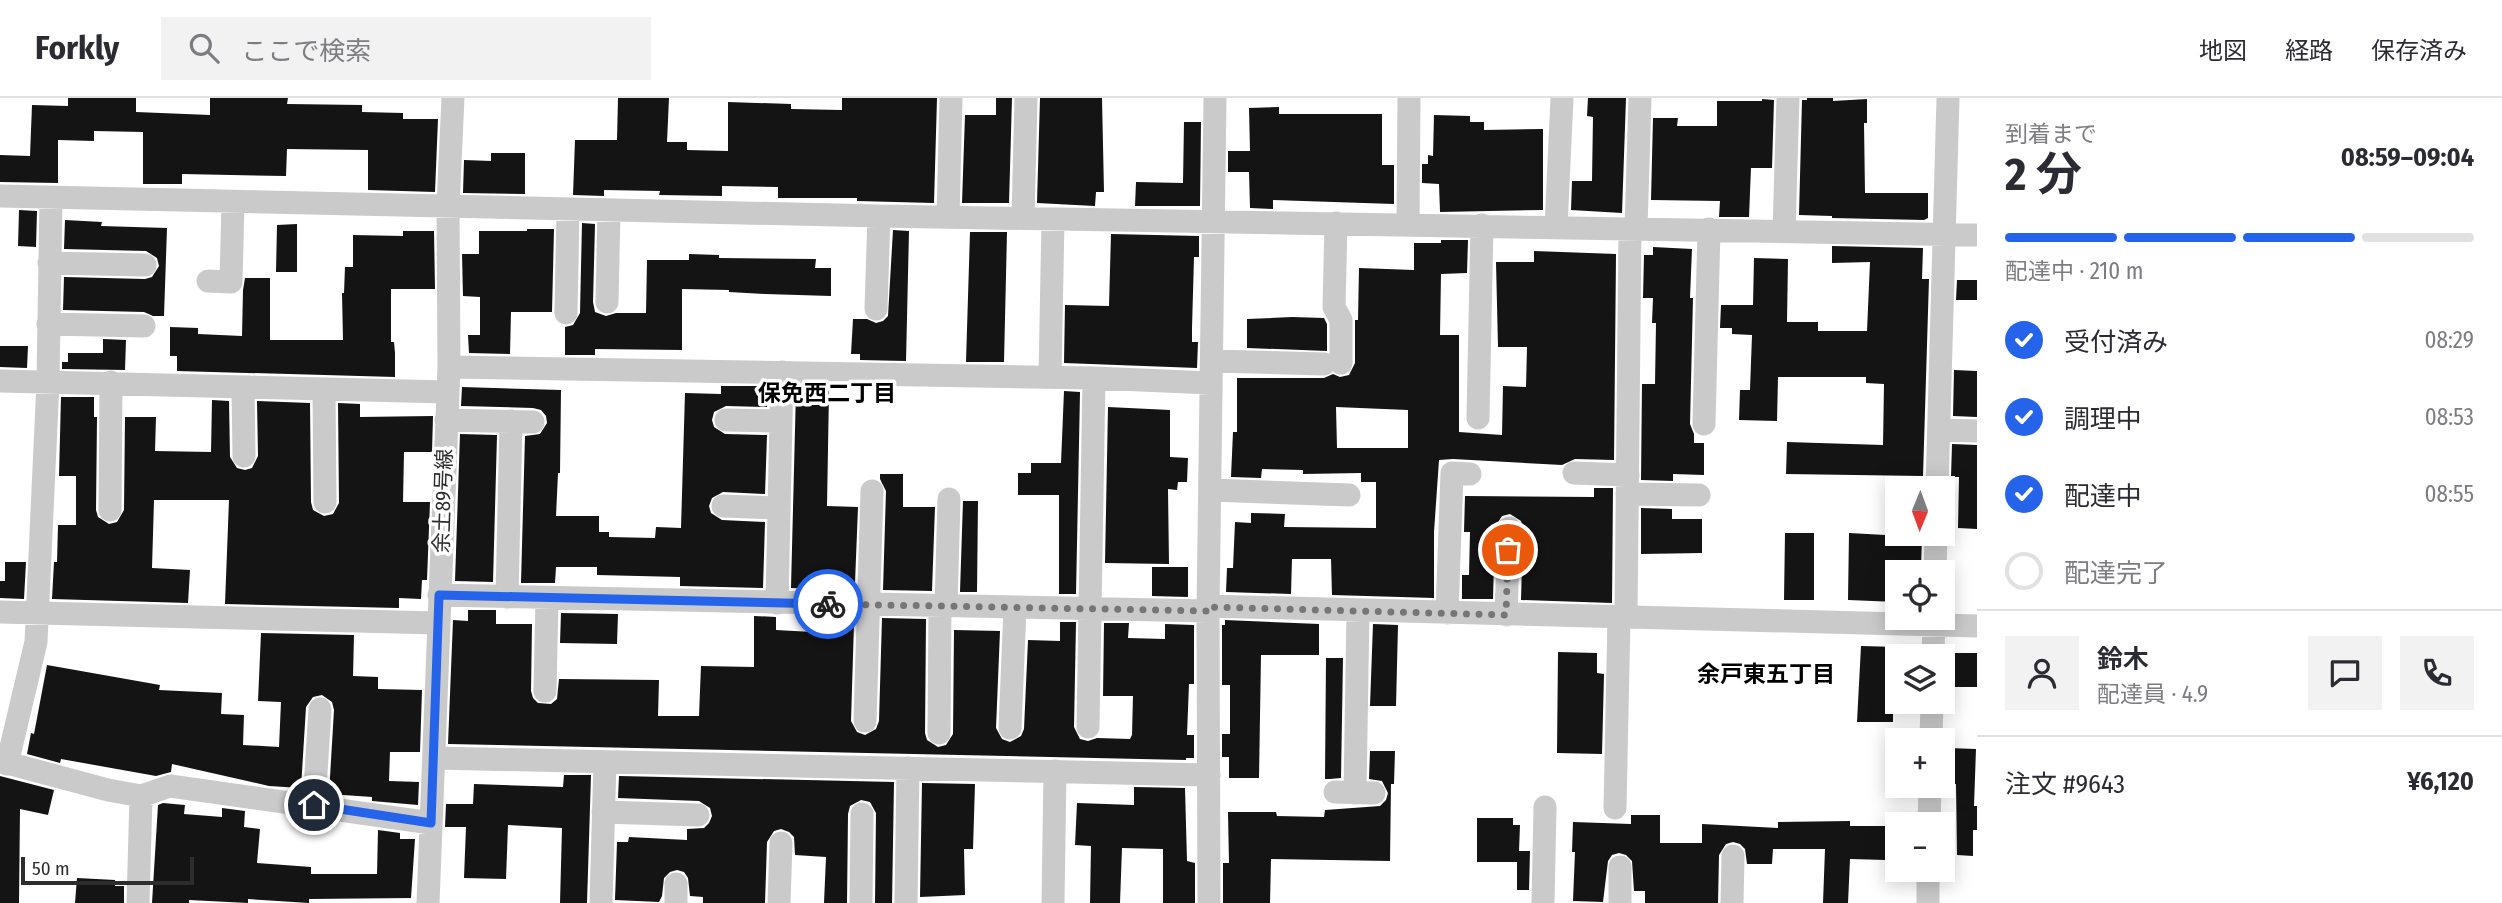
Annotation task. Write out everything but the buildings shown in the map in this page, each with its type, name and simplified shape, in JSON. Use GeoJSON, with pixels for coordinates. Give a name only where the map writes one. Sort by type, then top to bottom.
{"type":"FeatureCollection","features":[{"type":"Feature","properties":{"kind":"street","name":"余土89号線"},"geometry":{"type":"LineString","coordinates":[[428,903],[449,366],[448,206],[453,98]]}},
{"type":"Feature","properties":{"kind":"street"},"geometry":{"type":"LineString","coordinates":[[948,217],[951,98]]}},
{"type":"Feature","properties":{"kind":"street"},"geometry":{"type":"LineString","coordinates":[[1023,218],[1026,98]]}},
{"type":"Feature","properties":{"kind":"street"},"geometry":{"type":"LineString","coordinates":[[1209,903],[1208,609],[1215,98]]}},
{"type":"Feature","properties":{"kind":"street"},"geometry":{"type":"LineString","coordinates":[[1408,224],[1409,98]]}},
{"type":"Feature","properties":{"kind":"street"},"geometry":{"type":"LineString","coordinates":[[1556,227],[1562,98]]}},
{"type":"Feature","properties":{"kind":"street"},"geometry":{"type":"LineString","coordinates":[[1615,808],[1623,618],[1633,228],[1640,98]]}},
{"type":"Feature","properties":{"kind":"street"},"geometry":{"type":"LineString","coordinates":[[1784,231],[1787,98]]}},
{"type":"Feature","properties":{"kind":"street"},"geometry":{"type":"LineString","coordinates":[[1937,476],[1948,98]]}},
{"type":"Feature","properties":{"kind":"street"},"geometry":{"type":"LineString","coordinates":[[0,196],[609,211],[1977,235]]}},
{"type":"Feature","properties":{"kind":"street"},"geometry":{"type":"LineString","coordinates":[[51,198],[48,382],[38,613],[33,661],[4,762],[108,790],[141,796],[170,786],[431,823]]}},
{"type":"Feature","properties":{"kind":"street"},"geometry":{"type":"LineString","coordinates":[[208,281],[231,282],[233,202]]}},
{"type":"Feature","properties":{"kind":"street"},"geometry":{"type":"LineString","coordinates":[[566,313],[568,209]]}},
{"type":"Feature","properties":{"kind":"street"},"geometry":{"type":"LineString","coordinates":[[607,302],[609,211]]}},
{"type":"Feature","properties":{"kind":"street"},"geometry":{"type":"LineString","coordinates":[[876,309],[878,216]]}},
{"type":"Feature","properties":{"kind":"street"},"geometry":{"type":"LineString","coordinates":[[1050,377],[1053,219]]}},
{"type":"Feature","properties":{"kind":"street"},"geometry":{"type":"LineString","coordinates":[[449,366],[1094,378],[1332,364],[1342,320],[1334,307],[1336,223]]}},
{"type":"Feature","properties":{"kind":"street"},"geometry":{"type":"LineString","coordinates":[[1478,418],[1482,225]]}},
{"type":"Feature","properties":{"kind":"street"},"geometry":{"type":"LineString","coordinates":[[1704,424],[1709,229]]}},
{"type":"Feature","properties":{"kind":"street"},"geometry":{"type":"LineString","coordinates":[[49,263],[145,265]]}},
{"type":"Feature","properties":{"kind":"street"},"geometry":{"type":"LineString","coordinates":[[48,324],[144,326]]}},
{"type":"Feature","properties":{"kind":"street"},"geometry":{"type":"LineString","coordinates":[[777,603],[782,372]]}},
{"type":"Feature","properties":{"kind":"street"},"geometry":{"type":"LineString","coordinates":[[1088,727],[1094,378]]}},
{"type":"Feature","properties":{"kind":"street"},"geometry":{"type":"LineString","coordinates":[[0,381],[447,392]]}},
{"type":"Feature","properties":{"kind":"street"},"geometry":{"type":"LineString","coordinates":[[110,510],[111,382]]}},
{"type":"Feature","properties":{"kind":"street"},"geometry":{"type":"LineString","coordinates":[[243,387],[244,456]]}},
{"type":"Feature","properties":{"kind":"street"},"geometry":{"type":"LineString","coordinates":[[324,390],[325,502]]}},
{"type":"Feature","properties":{"kind":"street"},"geometry":{"type":"LineString","coordinates":[[446,420],[522,421],[507,597]]}},
{"type":"Feature","properties":{"kind":"street"},"geometry":{"type":"LineString","coordinates":[[726,420],[781,421]]}},
{"type":"Feature","properties":{"kind":"street"},"geometry":{"type":"LineString","coordinates":[[1939,430],[1977,431]]}},
{"type":"Feature","properties":{"kind":"street"},"geometry":{"type":"LineString","coordinates":[[1447,613],[1452,473],[1470,474]]}},
{"type":"Feature","properties":{"kind":"street"},"geometry":{"type":"LineString","coordinates":[[1574,473],[1699,495]]}},
{"type":"Feature","properties":{"kind":"street"},"geometry":{"type":"LineString","coordinates":[[1210,490],[1349,495]]}},
{"type":"Feature","properties":{"kind":"street"},"geometry":{"type":"LineString","coordinates":[[864,721],[872,491]]}},
{"type":"Feature","properties":{"kind":"street"},"geometry":{"type":"LineString","coordinates":[[939,733],[949,499]]}},
{"type":"Feature","properties":{"kind":"street"},"geometry":{"type":"LineString","coordinates":[[723,506],[779,508]]}},
{"type":"Feature","properties":{"kind":"street"},"geometry":{"type":"LineString","coordinates":[[1506,615],[1509,528]]}},
{"type":"Feature","properties":{"kind":"street"},"geometry":{"type":"LineString","coordinates":[[439,595],[1090,610],[1208,609],[1885,621]]}},
{"type":"Feature","properties":{"kind":"street"},"geometry":{"type":"LineString","coordinates":[[545,691],[547,598]]}},
{"type":"Feature","properties":{"kind":"street"},"geometry":{"type":"LineString","coordinates":[[1010,728],[1015,608]]}},
{"type":"Feature","properties":{"kind":"street"},"geometry":{"type":"LineString","coordinates":[[1354,793],[1358,611]]}},
{"type":"Feature","properties":{"kind":"street"},"geometry":{"type":"LineString","coordinates":[[0,612],[438,623]]}},
{"type":"Feature","properties":{"kind":"street"},"geometry":{"type":"LineString","coordinates":[[1955,623],[1977,626]]}},
{"type":"Feature","properties":{"kind":"street"},"geometry":{"type":"LineString","coordinates":[[314,805],[320,709]]}},
{"type":"Feature","properties":{"kind":"street"},"geometry":{"type":"LineString","coordinates":[[435,758],[1209,775]]}},
{"type":"Feature","properties":{"kind":"street"},"geometry":{"type":"LineString","coordinates":[[601,903],[605,762]]}},
{"type":"Feature","properties":{"kind":"street"},"geometry":{"type":"LineString","coordinates":[[906,903],[908,768]]}},
{"type":"Feature","properties":{"kind":"street"},"geometry":{"type":"LineString","coordinates":[[1053,903],[1055,771]]}},
{"type":"Feature","properties":{"kind":"street"},"geometry":{"type":"LineString","coordinates":[[138,903],[141,796]]}},
{"type":"Feature","properties":{"kind":"street"},"geometry":{"type":"LineString","coordinates":[[1543,903],[1545,807]]}},
{"type":"Feature","properties":{"kind":"street"},"geometry":{"type":"LineString","coordinates":[[603,812],[686,808]]}},
{"type":"Feature","properties":{"kind":"street"},"geometry":{"type":"LineString","coordinates":[[860,903],[864,814]]}},
{"type":"Feature","properties":{"kind":"street"},"geometry":{"type":"LineString","coordinates":[[779,903],[781,843]]}},
{"type":"Feature","properties":{"kind":"street"},"geometry":{"type":"LineString","coordinates":[[1732,903],[1733,856]]}},
{"type":"Feature","properties":{"kind":"street"},"geometry":{"type":"LineString","coordinates":[[1620,867],[1620,903]]}},
{"type":"Feature","properties":{"kind":"street"},"geometry":{"type":"LineString","coordinates":[[1928,882],[1928,903]]}},
{"type":"Feature","properties":{"kind":"way so far"},"geometry":{"type":"LineString","coordinates":[[828,604],[1208,611],[1208,607],[1506,615],[1508,550]]}},
{"type":"Feature","properties":{"kind":"district","name":"保免西二丁目"},"geometry":{"type":"Point","coordinates":[827,393]}},
{"type":"Feature","properties":{"kind":"district","name":"余戸東五丁目"},"geometry":{"type":"Point","coordinates":[1766,674]}},
{"type":"Feature","properties":{"kind":"route"},"geometry":{"type":"LineString","coordinates":[[314,805],[431,823],[439,595],[828,604]]}}]}
